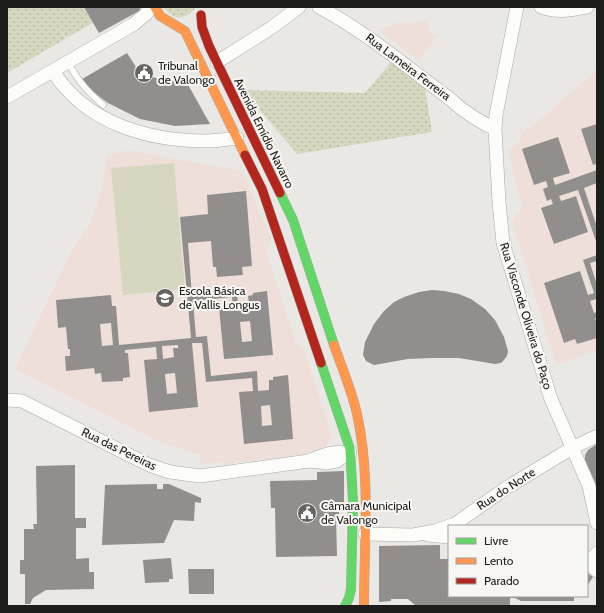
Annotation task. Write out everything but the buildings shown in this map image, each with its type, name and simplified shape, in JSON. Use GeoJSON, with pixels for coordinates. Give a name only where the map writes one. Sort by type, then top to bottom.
{"type":"FeatureCollection","features":[{"type":"Feature","properties":{"kind":"main road","name":"Avenida Emídio Navarro"},"geometry":{"type":"LineString","coordinates":[[203,11],[201,20],[203,33],[292,220],[357,413],[364,450],[364,606]]}},
{"type":"Feature","properties":{"kind":"main road","name":"Avenida Emídio Navarro"},"geometry":{"type":"LineString","coordinates":[[178,25],[195,21],[203,11]]}},
{"type":"Feature","properties":{"kind":"main road"},"geometry":{"type":"LineString","coordinates":[[158,12],[169,23],[178,25],[185,31],[262,189],[350,452],[353,465],[354,488],[352,562],[350,598],[345,606]]}},
{"type":"Feature","properties":{"kind":"main road"},"geometry":{"type":"LineString","coordinates":[[289,268],[307,262]]}},
{"type":"Feature","properties":{"kind":"main road"},"geometry":{"type":"LineString","coordinates":[[350,452],[364,450]]}},
{"type":"Feature","properties":{"kind":"street"},"geometry":{"type":"LineString","coordinates":[[7,97],[134,24],[146,14],[151,7]]}},
{"type":"Feature","properties":{"kind":"street"},"geometry":{"type":"LineString","coordinates":[[217,62],[271,28],[299,7]]}},
{"type":"Feature","properties":{"kind":"street","name":"Rua Lameira Ferreira"},"geometry":{"type":"LineString","coordinates":[[319,7],[340,18],[369,38],[450,99],[462,110],[495,129]]}},
{"type":"Feature","properties":{"kind":"street","name":"Rua Visconde Oliveira do Paço"},"geometry":{"type":"LineString","coordinates":[[518,7],[496,115],[495,129],[503,244],[551,399],[590,486],[597,523]]}},
{"type":"Feature","properties":{"kind":"street"},"geometry":{"type":"LineString","coordinates":[[541,7],[549,10],[567,11],[587,7]]}},
{"type":"Feature","properties":{"kind":"street"},"geometry":{"type":"LineString","coordinates":[[134,24],[151,18],[158,12]]}},
{"type":"Feature","properties":{"kind":"street"},"geometry":{"type":"LineString","coordinates":[[53,70],[62,85],[87,108],[115,125],[148,134],[182,140],[208,141],[238,138]]}},
{"type":"Feature","properties":{"kind":"street","name":"Rua das Pereiras"},"geometry":{"type":"LineString","coordinates":[[7,400],[22,401],[149,465],[170,472],[200,476],[309,461],[328,463],[337,461],[350,452]]}},
{"type":"Feature","properties":{"kind":"street","name":"Rua do Norte"},"geometry":{"type":"LineString","coordinates":[[455,525],[506,488],[572,448],[597,436]]}},
{"type":"Feature","properties":{"kind":"street","name":"Rua do Norte"},"geometry":{"type":"LineString","coordinates":[[413,535],[448,527]]}},
{"type":"Feature","properties":{"kind":"street","name":"Rua do Norte"},"geometry":{"type":"LineString","coordinates":[[365,534],[448,537]]}},
{"type":"Feature","properties":{"kind":"street"},"geometry":{"type":"LineString","coordinates":[[588,559],[591,559],[597,553]]}},
{"type":"Feature","properties":{"kind":"street"},"geometry":{"type":"LineString","coordinates":[[588,563],[597,571]]}},
{"type":"Feature","properties":{"kind":"lane"},"geometry":{"type":"LineString","coordinates":[[68,62],[77,79],[103,105]]}},
{"type":"Feature","properties":{"kind":"shaded area"},"geometry":{"type":"Polygon","coordinates":[[[430,21],[428,32],[438,35],[419,61],[380,32],[382,29],[396,23],[430,21]]]}},
{"type":"Feature","properties":{"kind":"shaded area"},"geometry":{"type":"Polygon","coordinates":[[[597,69],[597,351],[556,365],[512,221],[522,208],[508,150],[520,141],[522,132],[540,120],[597,69]]]}},
{"type":"Feature","properties":{"kind":"shaded area","name":"Escola Básica de Vallis Longus"},"geometry":{"type":"Polygon","coordinates":[[[128,150],[242,171],[272,240],[266,251],[297,345],[304,349],[332,435],[330,442],[325,447],[313,452],[287,457],[224,464],[220,462],[201,464],[200,455],[160,442],[15,369],[73,248],[89,225],[102,189],[106,156],[128,150]]]}},
{"type":"Feature","properties":{"kind":"green space"},"geometry":{"type":"Polygon","coordinates":[[[7,7],[84,7],[93,23],[66,38],[58,24],[65,39],[7,73],[7,7]]]}},
{"type":"Feature","properties":{"kind":"green space"},"geometry":{"type":"Polygon","coordinates":[[[163,7],[196,7],[192,12],[183,17],[176,17],[163,7]]]}},
{"type":"Feature","properties":{"kind":"green space"},"geometry":{"type":"Polygon","coordinates":[[[391,62],[425,88],[432,132],[297,154],[243,90],[365,93],[391,62]]]}},
{"type":"Feature","properties":{"kind":"green space"},"geometry":{"type":"Polygon","coordinates":[[[174,163],[185,289],[123,295],[111,168],[174,163]]]}},
{"type":"Feature","properties":{"kind":"traffic: fast"},"geometry":{"type":"LineString","coordinates":[[280,193],[293,220],[334,345]]}},
{"type":"Feature","properties":{"kind":"traffic: fast"},"geometry":{"type":"LineString","coordinates":[[321,363],[350,449],[353,501],[351,589],[345,606]]}},
{"type":"Feature","properties":{"kind":"traffic: slow"},"geometry":{"type":"LineString","coordinates":[[155,7],[160,16],[185,31],[245,155]]}},
{"type":"Feature","properties":{"kind":"traffic: slow"},"geometry":{"type":"LineString","coordinates":[[334,345],[347,380],[357,414],[364,462],[366,510],[364,606]]}},
{"type":"Feature","properties":{"kind":"traffic: jam"},"geometry":{"type":"LineString","coordinates":[[201,15],[202,27],[209,46],[280,193]]}},
{"type":"Feature","properties":{"kind":"traffic: jam"},"geometry":{"type":"LineString","coordinates":[[245,155],[262,189],[321,363]]}},
{"type":"Feature","properties":{"kind":"place","name":"Tribunal de Valongo"},"geometry":{"type":"Point","coordinates":[144,73]}},
{"type":"Feature","properties":{"kind":"place","name":"Escola Básica de Vallis Longus"},"geometry":{"type":"Point","coordinates":[165,298]}},
{"type":"Feature","properties":{"kind":"place","name":"Câmara Municipal de Valongo"},"geometry":{"type":"Point","coordinates":[307,513]}}]}
